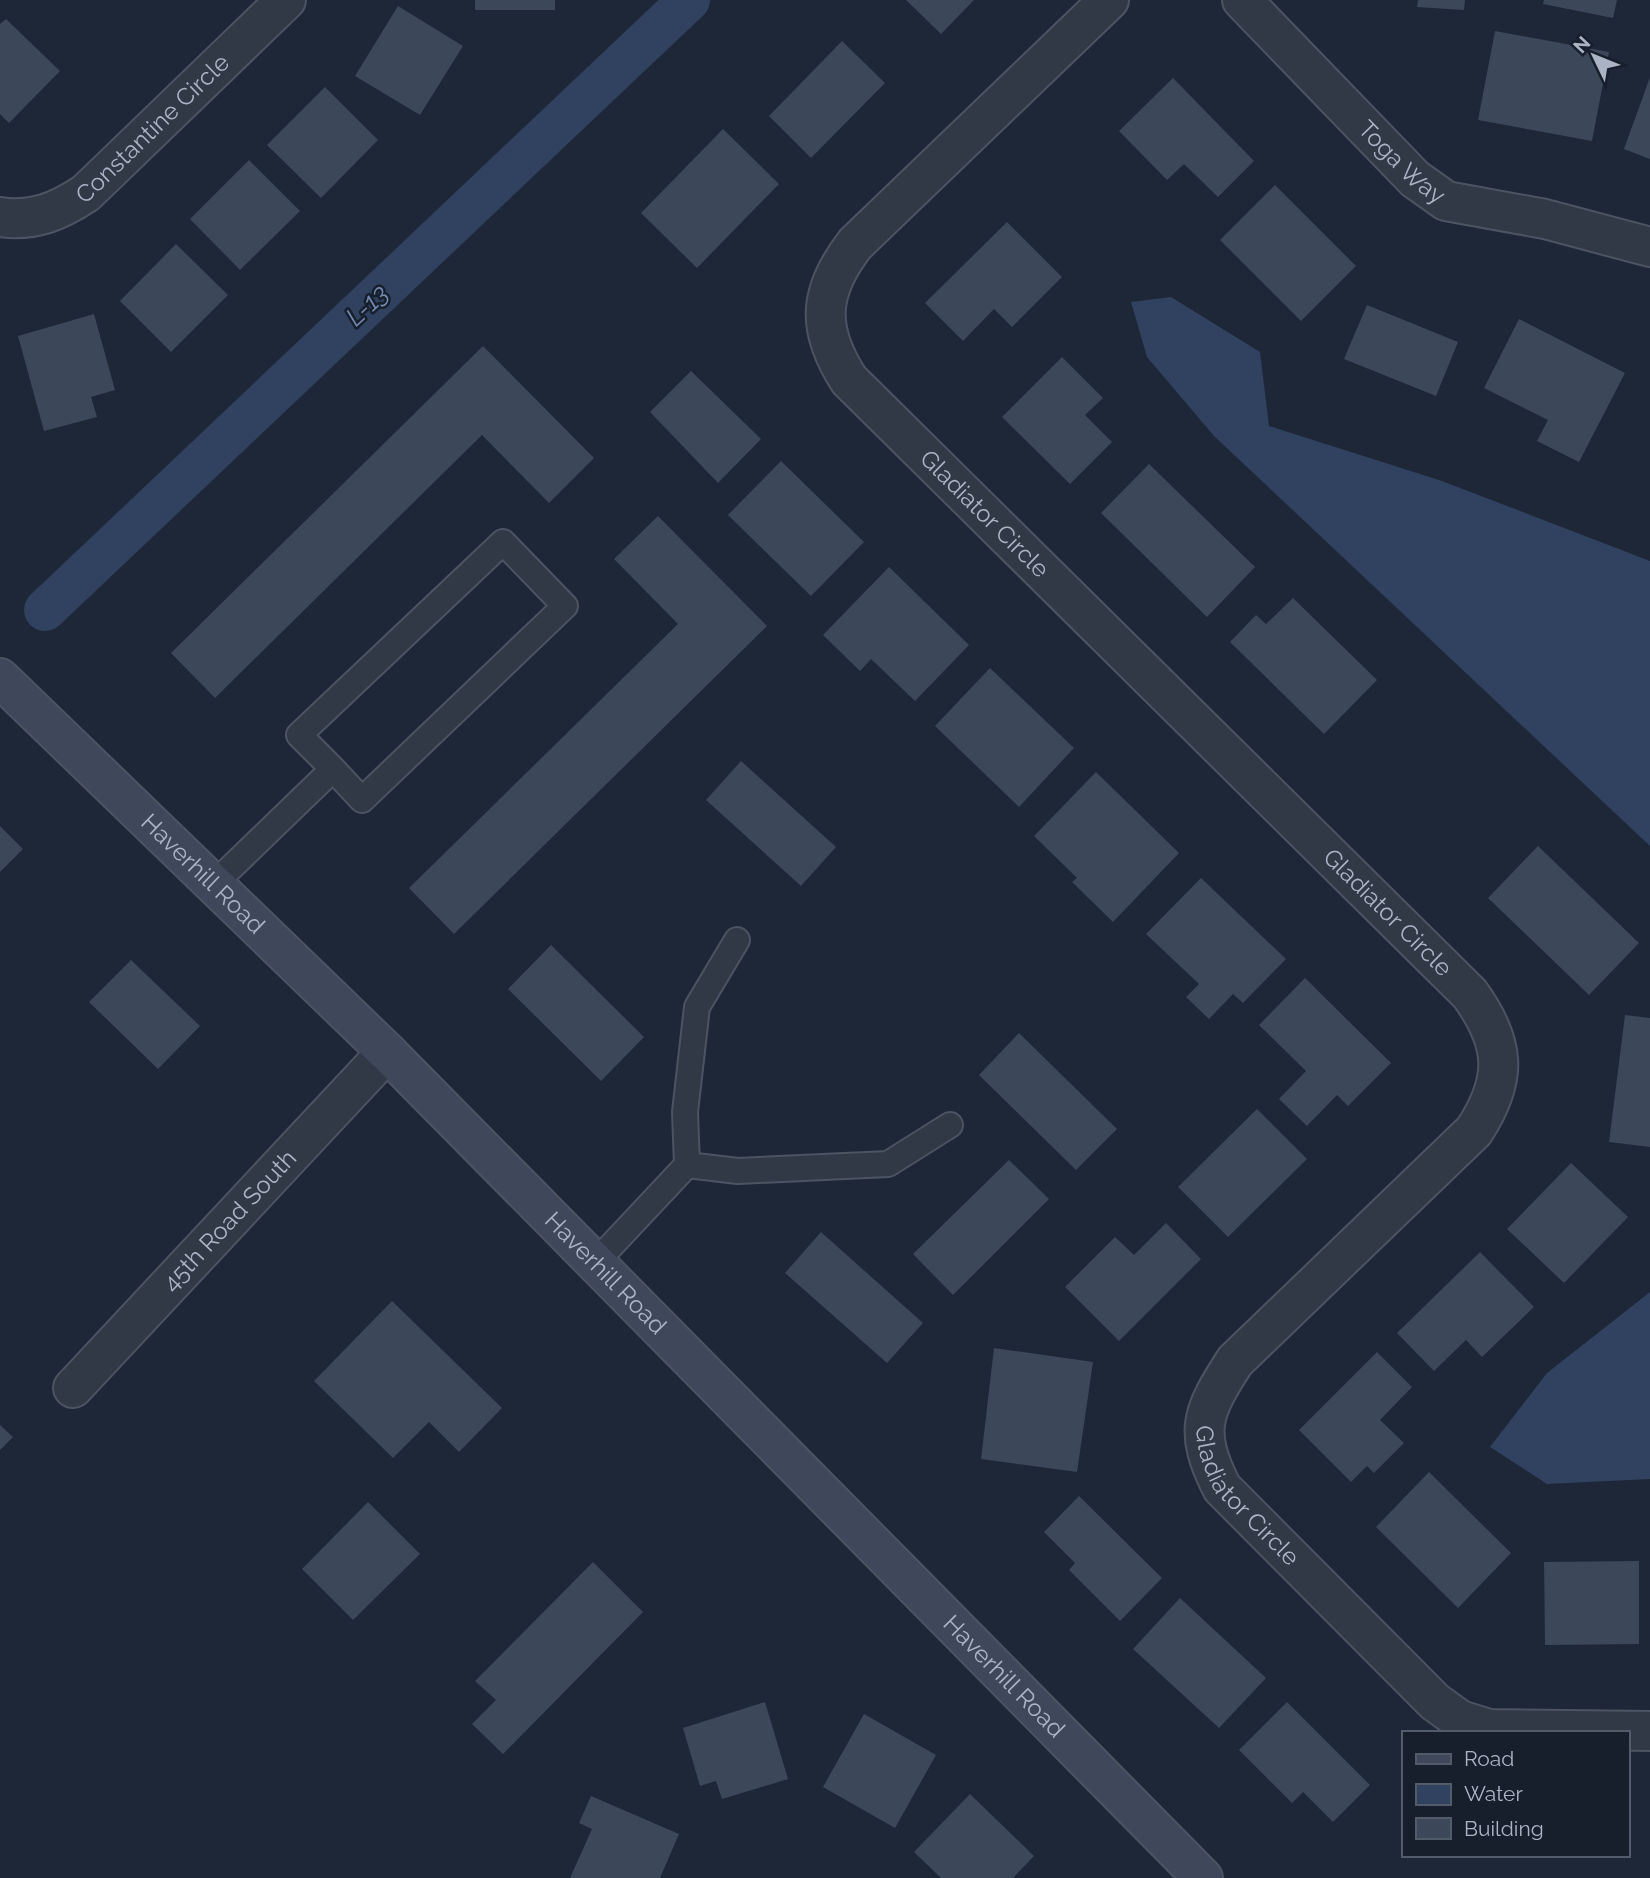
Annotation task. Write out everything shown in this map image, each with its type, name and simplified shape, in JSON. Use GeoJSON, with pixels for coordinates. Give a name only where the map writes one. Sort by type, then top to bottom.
{"type":"FeatureCollection","features":[{"type":"Feature","properties":{"kind":"street","name":"Constantine Circle"},"geometry":{"type":"LineString","coordinates":[[0,217],[33,218],[62,210],[86,193],[286,0]]}},
{"type":"Feature","properties":{"kind":"street","name":"Gladiator Circle"},"geometry":{"type":"LineString","coordinates":[[1109,0],[855,244],[836,268],[826,296],[825,326],[833,355],[849,380],[1470,995],[1488,1019],[1498,1047],[1499,1077],[1493,1096],[1474,1131],[1235,1361],[1209,1402],[1204,1432],[1208,1461],[1222,1488],[1435,1702],[1460,1720],[1489,1729],[1650,1731]]}},
{"type":"Feature","properties":{"kind":"street","name":"Toga Way"},"geometry":{"type":"LineString","coordinates":[[1242,0],[1415,180],[1446,201],[1545,219],[1650,247]]}},
{"type":"Feature","properties":{"kind":"street","name":"Haverhill Road"},"geometry":{"type":"LineString","coordinates":[[0,678],[387,1052],[1203,1878]]}},
{"type":"Feature","properties":{"kind":"street","name":"45th Road South"},"geometry":{"type":"LineString","coordinates":[[73,1388],[387,1052]]}},
{"type":"Feature","properties":{"kind":"lane"},"geometry":{"type":"LineString","coordinates":[[503,542],[565,606],[362,800],[333,769],[299,735],[503,542]]}},
{"type":"Feature","properties":{"kind":"lane"},"geometry":{"type":"LineString","coordinates":[[214,885],[333,769]]}},
{"type":"Feature","properties":{"kind":"lane"},"geometry":{"type":"LineString","coordinates":[[595,1263],[687,1165],[685,1112],[697,1007],[737,940]]}},
{"type":"Feature","properties":{"kind":"lane"},"geometry":{"type":"LineString","coordinates":[[687,1165],[738,1171],[888,1164],[950,1125]]}},
{"type":"Feature","properties":{"kind":"water"},"geometry":{"type":"Polygon","coordinates":[[[1171,297],[1260,352],[1269,426],[1442,481],[1650,561],[1650,846],[1214,436],[1147,357],[1131,302],[1171,297]]]}},
{"type":"Feature","properties":{"kind":"water"},"geometry":{"type":"Polygon","coordinates":[[[1650,1292],[1650,1479],[1547,1484],[1490,1447],[1547,1373],[1650,1292]]]}},
{"type":"Feature","properties":{"kind":"building"},"geometry":{"type":"Polygon","coordinates":[[[475,0],[555,0],[555,10],[475,10],[475,0]]]}},
{"type":"Feature","properties":{"kind":"building"},"geometry":{"type":"Polygon","coordinates":[[[906,0],[974,0],[941,34],[906,0]]]}},
{"type":"Feature","properties":{"kind":"building"},"geometry":{"type":"Polygon","coordinates":[[[1418,0],[1465,0],[1464,10],[1417,7],[1418,0]]]}},
{"type":"Feature","properties":{"kind":"building"},"geometry":{"type":"Polygon","coordinates":[[[1544,0],[1617,0],[1613,18],[1543,4],[1544,0]]]}},
{"type":"Feature","properties":{"kind":"building"},"geometry":{"type":"Polygon","coordinates":[[[398,6],[463,46],[420,115],[355,76],[398,6]]]}},
{"type":"Feature","properties":{"kind":"building"},"geometry":{"type":"Polygon","coordinates":[[[6,19],[60,71],[9,123],[0,114],[0,24],[6,19]]]}},
{"type":"Feature","properties":{"kind":"building"},"geometry":{"type":"Polygon","coordinates":[[[1495,31],[1609,52],[1592,141],[1478,120],[1495,31]]]}},
{"type":"Feature","properties":{"kind":"building"},"geometry":{"type":"Polygon","coordinates":[[[842,41],[885,83],[811,158],[769,116],[842,41]]]}},
{"type":"Feature","properties":{"kind":"building"},"geometry":{"type":"Polygon","coordinates":[[[1650,77],[1650,159],[1624,149],[1650,77]]]}},
{"type":"Feature","properties":{"kind":"building"},"geometry":{"type":"Polygon","coordinates":[[[1173,78],[1254,161],[1218,197],[1184,164],[1167,180],[1119,131],[1173,78]]]}},
{"type":"Feature","properties":{"kind":"building"},"geometry":{"type":"Polygon","coordinates":[[[325,87],[378,140],[321,198],[267,145],[325,87]]]}},
{"type":"Feature","properties":{"kind":"building"},"geometry":{"type":"Polygon","coordinates":[[[723,129],[779,184],[697,268],[641,213],[723,129]]]}},
{"type":"Feature","properties":{"kind":"building"},"geometry":{"type":"Polygon","coordinates":[[[249,160],[300,211],[240,270],[190,219],[249,160]]]}},
{"type":"Feature","properties":{"kind":"building"},"geometry":{"type":"Polygon","coordinates":[[[1275,185],[1356,266],[1301,321],[1220,240],[1275,185]]]}},
{"type":"Feature","properties":{"kind":"building"},"geometry":{"type":"Polygon","coordinates":[[[1007,222],[1062,277],[1012,327],[994,309],[963,341],[925,303],[1007,222]]]}},
{"type":"Feature","properties":{"kind":"building"},"geometry":{"type":"Polygon","coordinates":[[[176,244],[228,295],[171,352],[120,301],[176,244]]]}},
{"type":"Feature","properties":{"kind":"building"},"geometry":{"type":"Polygon","coordinates":[[[1367,305],[1458,342],[1436,396],[1344,359],[1367,305]]]}},
{"type":"Feature","properties":{"kind":"building"},"geometry":{"type":"Polygon","coordinates":[[[94,314],[115,390],[91,397],[97,417],[44,431],[18,336],[94,314]]]}},
{"type":"Feature","properties":{"kind":"building"},"geometry":{"type":"Polygon","coordinates":[[[1519,319],[1625,373],[1579,462],[1537,441],[1548,420],[1484,388],[1519,319]]]}},
{"type":"Feature","properties":{"kind":"building"},"geometry":{"type":"Polygon","coordinates":[[[483,346],[594,458],[549,503],[482,435],[215,698],[171,653],[483,346]]]}},
{"type":"Feature","properties":{"kind":"building"},"geometry":{"type":"Polygon","coordinates":[[[1062,357],[1103,398],[1085,415],[1112,442],[1070,484],[1002,417],[1062,357]]]}},
{"type":"Feature","properties":{"kind":"building"},"geometry":{"type":"Polygon","coordinates":[[[691,371],[761,439],[718,483],[650,412],[691,371]]]}},
{"type":"Feature","properties":{"kind":"building"},"geometry":{"type":"Polygon","coordinates":[[[781,461],[864,542],[811,596],[728,515],[781,461]]]}},
{"type":"Feature","properties":{"kind":"building"},"geometry":{"type":"Polygon","coordinates":[[[1149,464],[1255,567],[1207,617],[1101,513],[1149,464]]]}},
{"type":"Feature","properties":{"kind":"building"},"geometry":{"type":"Polygon","coordinates":[[[658,516],[767,626],[454,934],[409,888],[678,624],[614,559],[658,516]]]}},
{"type":"Feature","properties":{"kind":"building"},"geometry":{"type":"Polygon","coordinates":[[[889,567],[969,645],[915,701],[871,659],[860,671],[823,635],[889,567]]]}},
{"type":"Feature","properties":{"kind":"building"},"geometry":{"type":"Polygon","coordinates":[[[1293,598],[1377,680],[1324,734],[1230,642],[1256,615],[1266,624],[1293,598]]]}},
{"type":"Feature","properties":{"kind":"building"},"geometry":{"type":"Polygon","coordinates":[[[990,668],[1074,748],[1019,807],[935,726],[990,668]]]}},
{"type":"Feature","properties":{"kind":"building"},"geometry":{"type":"Polygon","coordinates":[[[741,761],[836,847],[801,886],[706,800],[741,761]]]}},
{"type":"Feature","properties":{"kind":"building"},"geometry":{"type":"Polygon","coordinates":[[[1096,772],[1179,853],[1113,922],[1072,882],[1077,878],[1034,836],[1096,772]]]}},
{"type":"Feature","properties":{"kind":"building"},"geometry":{"type":"Polygon","coordinates":[[[0,826],[23,849],[0,872],[0,826]]]}},
{"type":"Feature","properties":{"kind":"building"},"geometry":{"type":"Polygon","coordinates":[[[1538,846],[1639,943],[1589,995],[1488,898],[1538,846]]]}},
{"type":"Feature","properties":{"kind":"building"},"geometry":{"type":"Polygon","coordinates":[[[1201,878],[1286,959],[1243,1003],[1233,994],[1209,1019],[1186,997],[1199,984],[1146,934],[1201,878]]]}},
{"type":"Feature","properties":{"kind":"building"},"geometry":{"type":"Polygon","coordinates":[[[551,945],[644,1037],[601,1081],[508,989],[551,945]]]}},
{"type":"Feature","properties":{"kind":"building"},"geometry":{"type":"Polygon","coordinates":[[[131,960],[200,1026],[158,1069],[89,1002],[131,960]]]}},
{"type":"Feature","properties":{"kind":"building"},"geometry":{"type":"Polygon","coordinates":[[[1305,978],[1391,1063],[1348,1106],[1337,1095],[1307,1126],[1279,1099],[1306,1071],[1259,1025],[1305,978]]]}},
{"type":"Feature","properties":{"kind":"building"},"geometry":{"type":"Polygon","coordinates":[[[1625,1015],[1650,1018],[1650,1147],[1609,1142],[1625,1015]]]}},
{"type":"Feature","properties":{"kind":"building"},"geometry":{"type":"Polygon","coordinates":[[[1019,1033],[1117,1129],[1076,1170],[979,1075],[1019,1033]]]}},
{"type":"Feature","properties":{"kind":"building"},"geometry":{"type":"Polygon","coordinates":[[[1257,1109],[1307,1159],[1228,1237],[1178,1187],[1257,1109]]]}},
{"type":"Feature","properties":{"kind":"building"},"geometry":{"type":"Polygon","coordinates":[[[1009,1160],[1049,1199],[953,1295],[913,1254],[1009,1160]]]}},
{"type":"Feature","properties":{"kind":"building"},"geometry":{"type":"Polygon","coordinates":[[[1571,1163],[1628,1217],[1564,1283],[1507,1229],[1571,1163]]]}},
{"type":"Feature","properties":{"kind":"building"},"geometry":{"type":"Polygon","coordinates":[[[1166,1223],[1201,1259],[1119,1341],[1065,1287],[1115,1237],[1134,1255],[1166,1223]]]}},
{"type":"Feature","properties":{"kind":"building"},"geometry":{"type":"Polygon","coordinates":[[[821,1232],[923,1323],[887,1363],[785,1273],[821,1232]]]}},
{"type":"Feature","properties":{"kind":"building"},"geometry":{"type":"Polygon","coordinates":[[[1480,1252],[1534,1307],[1482,1357],[1466,1340],[1434,1371],[1397,1333],[1480,1252]]]}},
{"type":"Feature","properties":{"kind":"building"},"geometry":{"type":"Polygon","coordinates":[[[392,1301],[502,1408],[459,1452],[429,1422],[393,1458],[314,1381],[392,1301]]]}},
{"type":"Feature","properties":{"kind":"building"},"geometry":{"type":"Polygon","coordinates":[[[994,1348],[1093,1362],[1077,1472],[981,1459],[994,1348]]]}},
{"type":"Feature","properties":{"kind":"building"},"geometry":{"type":"Polygon","coordinates":[[[1377,1352],[1412,1387],[1380,1420],[1404,1443],[1374,1473],[1367,1466],[1351,1482],[1299,1430],[1377,1352]]]}},
{"type":"Feature","properties":{"kind":"building"},"geometry":{"type":"Polygon","coordinates":[[[0,1425],[13,1437],[0,1450],[0,1425]]]}},
{"type":"Feature","properties":{"kind":"building"},"geometry":{"type":"Polygon","coordinates":[[[1429,1472],[1511,1553],[1458,1608],[1376,1527],[1429,1472]]]}},
{"type":"Feature","properties":{"kind":"building"},"geometry":{"type":"Polygon","coordinates":[[[1079,1496],[1162,1578],[1120,1621],[1069,1570],[1075,1563],[1044,1532],[1079,1496]]]}},
{"type":"Feature","properties":{"kind":"building"},"geometry":{"type":"Polygon","coordinates":[[[368,1502],[420,1554],[353,1620],[302,1569],[368,1502]]]}},
{"type":"Feature","properties":{"kind":"building"},"geometry":{"type":"Polygon","coordinates":[[[1639,1561],[1639,1644],[1545,1645],[1544,1562],[1639,1561]]]}},
{"type":"Feature","properties":{"kind":"building"},"geometry":{"type":"Polygon","coordinates":[[[593,1562],[643,1612],[503,1754],[472,1724],[496,1700],[475,1681],[593,1562]]]}},
{"type":"Feature","properties":{"kind":"building"},"geometry":{"type":"Polygon","coordinates":[[[1180,1598],[1266,1678],[1219,1728],[1133,1649],[1180,1598]]]}},
{"type":"Feature","properties":{"kind":"building"},"geometry":{"type":"Polygon","coordinates":[[[765,1702],[788,1779],[722,1799],[716,1781],[700,1786],[683,1728],[765,1702]]]}},
{"type":"Feature","properties":{"kind":"building"},"geometry":{"type":"Polygon","coordinates":[[[1287,1702],[1370,1785],[1333,1822],[1303,1792],[1292,1803],[1239,1750],[1287,1702]]]}},
{"type":"Feature","properties":{"kind":"building"},"geometry":{"type":"Polygon","coordinates":[[[864,1714],[936,1755],[895,1828],[823,1787],[864,1714]]]}},
{"type":"Feature","properties":{"kind":"building"},"geometry":{"type":"Polygon","coordinates":[[[970,1794],[1034,1856],[1013,1878],[941,1878],[914,1852],[970,1794]]]}},
{"type":"Feature","properties":{"kind":"building"},"geometry":{"type":"Polygon","coordinates":[[[591,1796],[679,1834],[660,1878],[570,1878],[592,1829],[579,1823],[591,1796]]]}},
{"type":"Feature","properties":{"kind":"waterway","name":"L-13"},"geometry":{"type":"LineString","coordinates":[[45,610],[689,0]]}}]}
